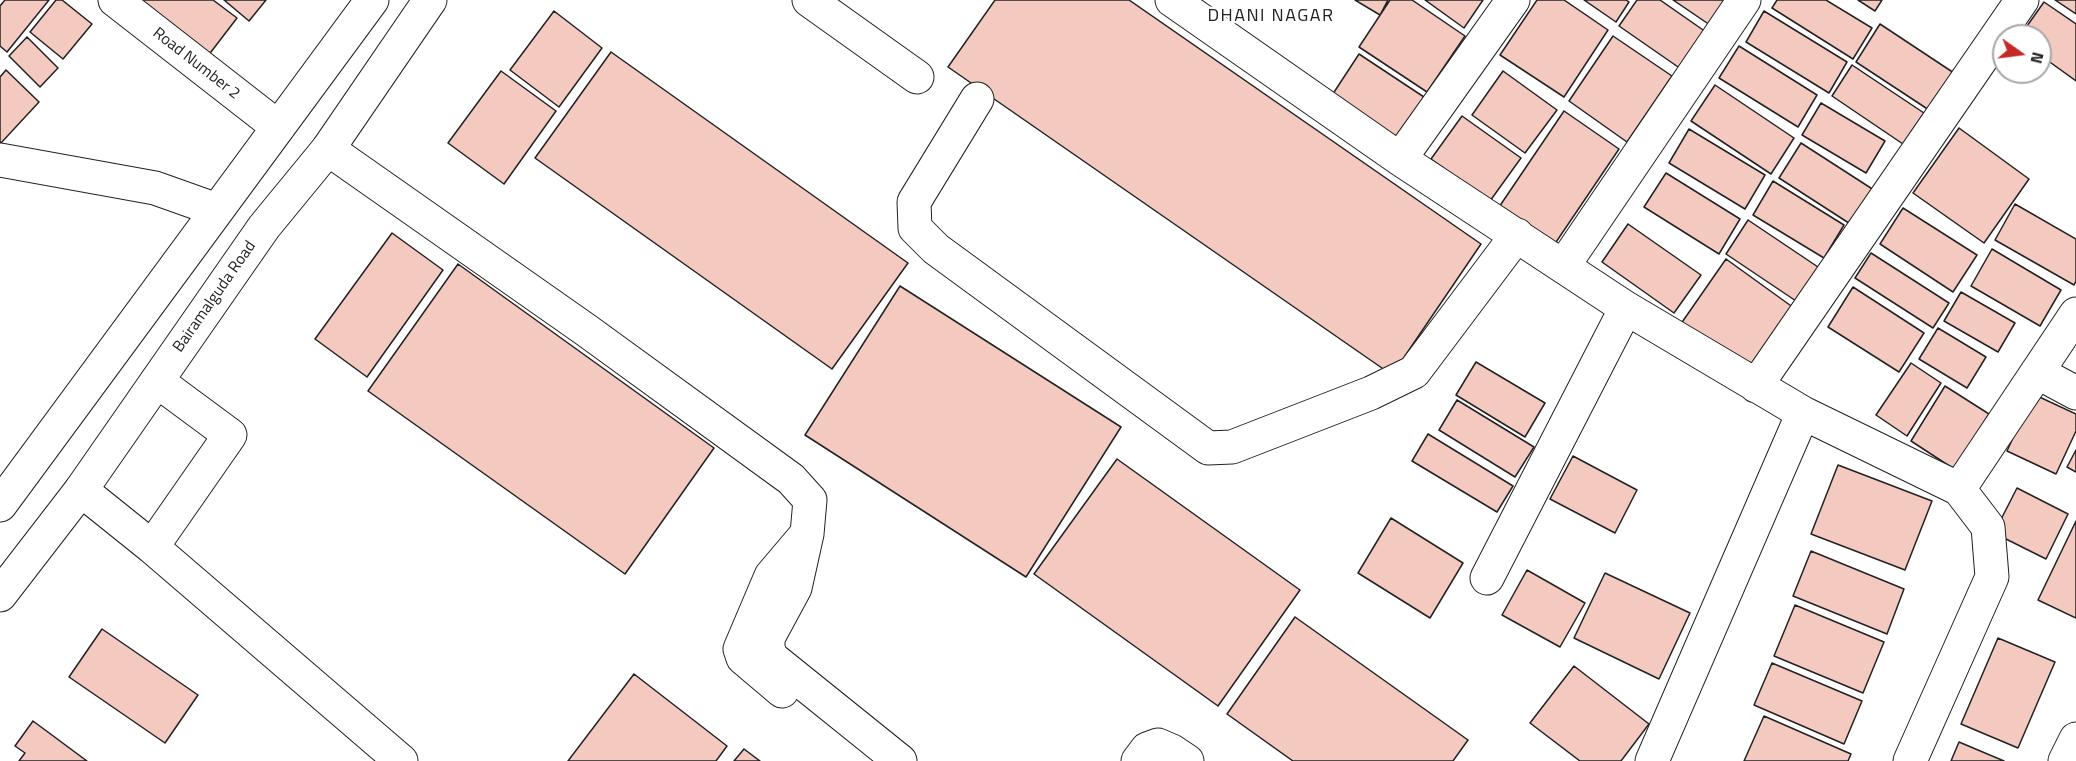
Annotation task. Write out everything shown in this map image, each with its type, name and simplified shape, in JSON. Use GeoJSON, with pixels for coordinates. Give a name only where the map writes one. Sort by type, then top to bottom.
{"type":"FeatureCollection","features":[{"type":"Feature","properties":{"kind":"street","name":"Road Number 2"},"geometry":{"type":"LineString","coordinates":[[114,0],[278,127]]}},
{"type":"Feature","properties":{"kind":"street"},"geometry":{"type":"LineString","coordinates":[[0,505],[372,0]]}},
{"type":"Feature","properties":{"kind":"street","name":"Bairamalguda Road"},"geometry":{"type":"LineString","coordinates":[[0,595],[81,490],[264,227],[328,149],[430,0]]}},
{"type":"Feature","properties":{"kind":"street"},"geometry":{"type":"LineString","coordinates":[[809,0],[917,77]]}},
{"type":"Feature","properties":{"kind":"street"},"geometry":{"type":"LineString","coordinates":[[1172,0],[1400,159],[1626,308],[1803,413],[1959,489],[1988,527],[1992,577],[1910,761]]}},
{"type":"Feature","properties":{"kind":"street"},"geometry":{"type":"LineString","coordinates":[[1400,159],[1513,0]]}},
{"type":"Feature","properties":{"kind":"street"},"geometry":{"type":"LineString","coordinates":[[1564,265],[1744,0]]}},
{"type":"Feature","properties":{"kind":"street"},"geometry":{"type":"LineString","coordinates":[[1755,386],[2022,0]]}},
{"type":"Feature","properties":{"kind":"street"},"geometry":{"type":"LineString","coordinates":[[976,99],[915,202],[915,228],[936,249],[1208,448],[1232,447],[1371,393],[1414,372],[1517,235]]}},
{"type":"Feature","properties":{"kind":"street"},"geometry":{"type":"LineString","coordinates":[[328,149],[586,330],[791,479],[810,500],[807,534],[795,588],[768,638],[768,649],[772,658],[900,761]]}},
{"type":"Feature","properties":{"kind":"street"},"geometry":{"type":"LineString","coordinates":[[0,160],[154,188],[217,210]]}},
{"type":"Feature","properties":{"kind":"street"},"geometry":{"type":"LineString","coordinates":[[1487,578],[1626,308]]}},
{"type":"Feature","properties":{"kind":"street"},"geometry":{"type":"LineString","coordinates":[[1959,489],[2076,314]]}},
{"type":"Feature","properties":{"kind":"street"},"geometry":{"type":"LineString","coordinates":[[2037,372],[2076,393]]}},
{"type":"Feature","properties":{"kind":"street"},"geometry":{"type":"LineString","coordinates":[[153,547],[230,435],[157,381]]}},
{"type":"Feature","properties":{"kind":"street"},"geometry":{"type":"LineString","coordinates":[[1652,761],[1803,413]]}},
{"type":"Feature","properties":{"kind":"street"},"geometry":{"type":"LineString","coordinates":[[81,490],[153,547],[400,761]]}},
{"type":"Feature","properties":{"kind":"street"},"geometry":{"type":"LineString","coordinates":[[807,534],[771,576],[740,648],[743,658],[867,761]]}},
{"type":"Feature","properties":{"kind":"street"},"geometry":{"type":"LineString","coordinates":[[2065,761],[2076,739]]}},
{"type":"Feature","properties":{"kind":"street"},"geometry":{"type":"LineString","coordinates":[[1138,761],[1147,749],[1158,745],[1172,750],[1187,761]]}},
{"type":"Feature","properties":{"kind":"building"},"geometry":{"type":"Polygon","coordinates":[[[5,0],[49,0],[7,52],[0,46],[0,6],[5,0]]]}},
{"type":"Feature","properties":{"kind":"building"},"geometry":{"type":"Polygon","coordinates":[[[56,0],[62,0],[92,24],[63,59],[30,32],[56,0]]]}},
{"type":"Feature","properties":{"kind":"building"},"geometry":{"type":"Polygon","coordinates":[[[117,0],[213,0],[237,18],[201,65],[117,0]]]}},
{"type":"Feature","properties":{"kind":"building"},"geometry":{"type":"Polygon","coordinates":[[[224,0],[266,0],[249,21],[224,0]]]}},
{"type":"Feature","properties":{"kind":"building"},"geometry":{"type":"Polygon","coordinates":[[[995,0],[1129,0],[1481,244],[1392,375],[948,67],[995,0]]]}},
{"type":"Feature","properties":{"kind":"building"},"geometry":{"type":"Polygon","coordinates":[[[1355,0],[1388,0],[1380,15],[1355,0]]]}},
{"type":"Feature","properties":{"kind":"building"},"geometry":{"type":"Polygon","coordinates":[[[1390,0],[1412,0],[1465,36],[1427,92],[1359,47],[1390,0]]]}},
{"type":"Feature","properties":{"kind":"building"},"geometry":{"type":"Polygon","coordinates":[[[1425,0],[1483,0],[1464,28],[1425,0]]]}},
{"type":"Feature","properties":{"kind":"building"},"geometry":{"type":"Polygon","coordinates":[[[1537,0],[1564,0],[1608,30],[1564,97],[1500,55],[1537,0]]]}},
{"type":"Feature","properties":{"kind":"building"},"geometry":{"type":"Polygon","coordinates":[[[1584,0],[1626,0],[1629,2],[1616,22],[1584,0]]]}},
{"type":"Feature","properties":{"kind":"building"},"geometry":{"type":"Polygon","coordinates":[[[1637,0],[1660,0],[1706,32],[1681,69],[1619,26],[1637,0]]]}},
{"type":"Feature","properties":{"kind":"building"},"geometry":{"type":"Polygon","coordinates":[[[1673,0],[1728,0],[1710,25],[1673,0]]]}},
{"type":"Feature","properties":{"kind":"building"},"geometry":{"type":"Polygon","coordinates":[[[1777,0],[1826,0],[1872,28],[1853,59],[1772,8],[1777,0]]]}},
{"type":"Feature","properties":{"kind":"building"},"geometry":{"type":"Polygon","coordinates":[[[1858,0],[1882,0],[1875,11],[1858,0]]]}},
{"type":"Feature","properties":{"kind":"building"},"geometry":{"type":"Polygon","coordinates":[[[2055,0],[2076,0],[2076,14],[2055,0]]]}},
{"type":"Feature","properties":{"kind":"building"},"geometry":{"type":"Polygon","coordinates":[[[2044,2],[2076,24],[2076,81],[2052,64],[2052,24],[2028,24],[2044,2]]]}},
{"type":"Feature","properties":{"kind":"building"},"geometry":{"type":"Polygon","coordinates":[[[554,11],[602,48],[559,107],[510,70],[554,11]]]}},
{"type":"Feature","properties":{"kind":"building"},"geometry":{"type":"Polygon","coordinates":[[[1764,11],[1847,62],[1829,93],[1746,42],[1764,11]]]}},
{"type":"Feature","properties":{"kind":"building"},"geometry":{"type":"Polygon","coordinates":[[[1880,24],[1954,73],[1929,110],[1856,62],[1880,24]]]}},
{"type":"Feature","properties":{"kind":"building"},"geometry":{"type":"Polygon","coordinates":[[[1613,36],[1672,76],[1627,142],[1569,101],[1613,36]]]}},
{"type":"Feature","properties":{"kind":"building"},"geometry":{"type":"Polygon","coordinates":[[[27,37],[58,68],[40,87],[9,56],[27,37]]]}},
{"type":"Feature","properties":{"kind":"building"},"geometry":{"type":"Polygon","coordinates":[[[1739,46],[1817,95],[1798,127],[1719,78],[1739,46]]]}},
{"type":"Feature","properties":{"kind":"building"},"geometry":{"type":"Polygon","coordinates":[[[611,52],[908,263],[832,369],[535,158],[611,52]]]}},
{"type":"Feature","properties":{"kind":"building"},"geometry":{"type":"Polygon","coordinates":[[[1359,54],[1427,99],[1393,151],[1325,106],[1359,54]]]}},
{"type":"Feature","properties":{"kind":"building"},"geometry":{"type":"Polygon","coordinates":[[[1852,65],[1924,113],[1903,144],[1832,96],[1852,65]]]}},
{"type":"Feature","properties":{"kind":"building"},"geometry":{"type":"Polygon","coordinates":[[[6,70],[39,102],[0,144],[0,77],[6,70]]]}},
{"type":"Feature","properties":{"kind":"building"},"geometry":{"type":"Polygon","coordinates":[[[501,71],[556,111],[504,184],[448,143],[501,71]]]}},
{"type":"Feature","properties":{"kind":"building"},"geometry":{"type":"Polygon","coordinates":[[[1503,71],[1557,110],[1525,153],[1472,115],[1503,71]]]}},
{"type":"Feature","properties":{"kind":"building"},"geometry":{"type":"Polygon","coordinates":[[[1715,85],[1794,138],[1771,174],[1691,121],[1715,85]]]}},
{"type":"Feature","properties":{"kind":"building"},"geometry":{"type":"Polygon","coordinates":[[[1821,103],[1885,141],[1866,173],[1802,135],[1821,103]]]}},
{"type":"Feature","properties":{"kind":"building"},"geometry":{"type":"Polygon","coordinates":[[[1564,111],[1619,149],[1550,251],[1495,213],[1564,111]]]}},
{"type":"Feature","properties":{"kind":"building"},"geometry":{"type":"Polygon","coordinates":[[[1462,116],[1521,158],[1490,201],[1431,159],[1462,116]]]}},
{"type":"Feature","properties":{"kind":"building"},"geometry":{"type":"Polygon","coordinates":[[[1959,128],[2029,179],[1984,243],[1913,193],[1959,128]]]}},
{"type":"Feature","properties":{"kind":"building"},"geometry":{"type":"Polygon","coordinates":[[[1689,129],[1765,175],[1745,209],[1669,163],[1689,129]]]}},
{"type":"Feature","properties":{"kind":"building"},"geometry":{"type":"Polygon","coordinates":[[[1801,143],[1877,192],[1855,227],[1779,178],[1801,143]]]}},
{"type":"Feature","properties":{"kind":"building"},"geometry":{"type":"Polygon","coordinates":[[[1666,173],[1740,219],[1719,254],[1644,207],[1666,173]]]}},
{"type":"Feature","properties":{"kind":"building"},"geometry":{"type":"Polygon","coordinates":[[[1773,181],[1844,225],[1824,258],[1753,215],[1773,181]]]}},
{"type":"Feature","properties":{"kind":"building"},"geometry":{"type":"Polygon","coordinates":[[[2015,204],[2076,239],[2076,281],[2074,285],[1995,240],[2015,204]]]}},
{"type":"Feature","properties":{"kind":"building"},"geometry":{"type":"Polygon","coordinates":[[[1903,208],[1977,255],[1953,292],[1880,244],[1903,208]]]}},
{"type":"Feature","properties":{"kind":"building"},"geometry":{"type":"Polygon","coordinates":[[[1748,220],[1824,271],[1802,305],[1726,254],[1748,220]]]}},
{"type":"Feature","properties":{"kind":"building"},"geometry":{"type":"Polygon","coordinates":[[[1628,224],[1701,275],[1674,313],[1602,262],[1628,224]]]}},
{"type":"Feature","properties":{"kind":"building"},"geometry":{"type":"Polygon","coordinates":[[[392,233],[443,270],[367,377],[315,339],[392,233]]]}},
{"type":"Feature","properties":{"kind":"building"},"geometry":{"type":"Polygon","coordinates":[[[1992,249],[2061,290],[2040,326],[1971,286],[1992,249]]]}},
{"type":"Feature","properties":{"kind":"building"},"geometry":{"type":"Polygon","coordinates":[[[1871,253],[1949,303],[1933,328],[1855,278],[1871,253]]]}},
{"type":"Feature","properties":{"kind":"building"},"geometry":{"type":"Polygon","coordinates":[[[1726,259],[1794,308],[1746,376],[1678,328],[1726,259]]]}},
{"type":"Feature","properties":{"kind":"building"},"geometry":{"type":"Polygon","coordinates":[[[458,264],[714,448],[625,574],[368,391],[458,264]]]}},
{"type":"Feature","properties":{"kind":"building"},"geometry":{"type":"Polygon","coordinates":[[[900,286],[1121,427],[1026,577],[805,435],[900,286]]]}},
{"type":"Feature","properties":{"kind":"building"},"geometry":{"type":"Polygon","coordinates":[[[1853,287],[1924,333],[1899,372],[1828,327],[1853,287]]]}},
{"type":"Feature","properties":{"kind":"building"},"geometry":{"type":"Polygon","coordinates":[[[1961,292],[2015,323],[1998,352],[1944,321],[1961,292]]]}},
{"type":"Feature","properties":{"kind":"building"},"geometry":{"type":"Polygon","coordinates":[[[1938,328],[1986,357],[1967,388],[1919,359],[1938,328]]]}},
{"type":"Feature","properties":{"kind":"building"},"geometry":{"type":"Polygon","coordinates":[[[1476,362],[1545,403],[1525,437],[1456,395],[1476,362]]]}},
{"type":"Feature","properties":{"kind":"building"},"geometry":{"type":"Polygon","coordinates":[[[1911,363],[1941,383],[1907,436],[1876,415],[1911,363]]]}},
{"type":"Feature","properties":{"kind":"building"},"geometry":{"type":"Polygon","coordinates":[[[1945,386],[1989,414],[1954,469],[1911,441],[1945,386]]]}},
{"type":"Feature","properties":{"kind":"building"},"geometry":{"type":"Polygon","coordinates":[[[2033,394],[2076,414],[2076,431],[2056,474],[2007,451],[2033,394]]]}},
{"type":"Feature","properties":{"kind":"building"},"geometry":{"type":"Polygon","coordinates":[[[1457,400],[1534,447],[1515,477],[1439,430],[1457,400]]]}},
{"type":"Feature","properties":{"kind":"building"},"geometry":{"type":"Polygon","coordinates":[[[1428,434],[1513,486],[1497,512],[1412,461],[1428,434]]]}},
{"type":"Feature","properties":{"kind":"building"},"geometry":{"type":"Polygon","coordinates":[[[2076,450],[2076,472],[2067,467],[2076,450]]]}},
{"type":"Feature","properties":{"kind":"building"},"geometry":{"type":"Polygon","coordinates":[[[1573,456],[1637,490],[1615,533],[1550,499],[1573,456]]]}},
{"type":"Feature","properties":{"kind":"building"},"geometry":{"type":"Polygon","coordinates":[[[1117,459],[1300,590],[1218,706],[1034,574],[1117,459]]]}},
{"type":"Feature","properties":{"kind":"building"},"geometry":{"type":"Polygon","coordinates":[[[1838,465],[1932,501],[1905,570],[1811,534],[1838,465]]]}},
{"type":"Feature","properties":{"kind":"building"},"geometry":{"type":"Polygon","coordinates":[[[2017,488],[2068,514],[2046,559],[1994,533],[2017,488]]]}},
{"type":"Feature","properties":{"kind":"building"},"geometry":{"type":"Polygon","coordinates":[[[1391,518],[1463,563],[1430,618],[1358,573],[1391,518]]]}},
{"type":"Feature","properties":{"kind":"building"},"geometry":{"type":"Polygon","coordinates":[[[2076,521],[2076,618],[2038,600],[2076,521]]]}},
{"type":"Feature","properties":{"kind":"building"},"geometry":{"type":"Polygon","coordinates":[[[1811,551],[1904,589],[1887,634],[1793,596],[1811,551]]]}},
{"type":"Feature","properties":{"kind":"building"},"geometry":{"type":"Polygon","coordinates":[[[1527,570],[1585,603],[1560,647],[1502,615],[1527,570]]]}},
{"type":"Feature","properties":{"kind":"building"},"geometry":{"type":"Polygon","coordinates":[[[1605,573],[1690,613],[1659,679],[1574,638],[1605,573]]]}},
{"type":"Feature","properties":{"kind":"building"},"geometry":{"type":"Polygon","coordinates":[[[1795,605],[1884,642],[1863,693],[1774,656],[1795,605]]]}},
{"type":"Feature","properties":{"kind":"building"},"geometry":{"type":"Polygon","coordinates":[[[1295,617],[1468,740],[1453,761],[1293,761],[1227,714],[1295,617]]]}},
{"type":"Feature","properties":{"kind":"building"},"geometry":{"type":"Polygon","coordinates":[[[102,629],[198,695],[165,743],[69,677],[102,629]]]}},
{"type":"Feature","properties":{"kind":"building"},"geometry":{"type":"Polygon","coordinates":[[[1998,638],[2055,662],[2018,748],[1961,724],[1998,638]]]}},
{"type":"Feature","properties":{"kind":"building"},"geometry":{"type":"Polygon","coordinates":[[[1772,663],[1862,701],[1844,744],[1754,705],[1772,663]]]}},
{"type":"Feature","properties":{"kind":"building"},"geometry":{"type":"Polygon","coordinates":[[[1574,666],[1649,724],[1621,761],[1580,761],[1530,723],[1574,666]]]}},
{"type":"Feature","properties":{"kind":"building"},"geometry":{"type":"Polygon","coordinates":[[[634,674],[727,746],[716,761],[568,761],[634,674]]]}},
{"type":"Feature","properties":{"kind":"building"},"geometry":{"type":"Polygon","coordinates":[[[1764,716],[1851,754],[1848,761],[1744,761],[1764,716]]]}},
{"type":"Feature","properties":{"kind":"building"},"geometry":{"type":"Polygon","coordinates":[[[33,721],[87,761],[19,761],[25,753],[15,746],[33,721]]]}},
{"type":"Feature","properties":{"kind":"building"},"geometry":{"type":"Polygon","coordinates":[[[1959,742],[2004,761],[1951,761],[1959,742]]]}},
{"type":"Feature","properties":{"kind":"building"},"geometry":{"type":"Polygon","coordinates":[[[744,749],[760,761],[734,761],[744,749]]]}},
{"type":"Feature","properties":{"kind":"district","name":"DHANI NAGAR"},"geometry":{"type":"Point","coordinates":[1271,17]}}]}
